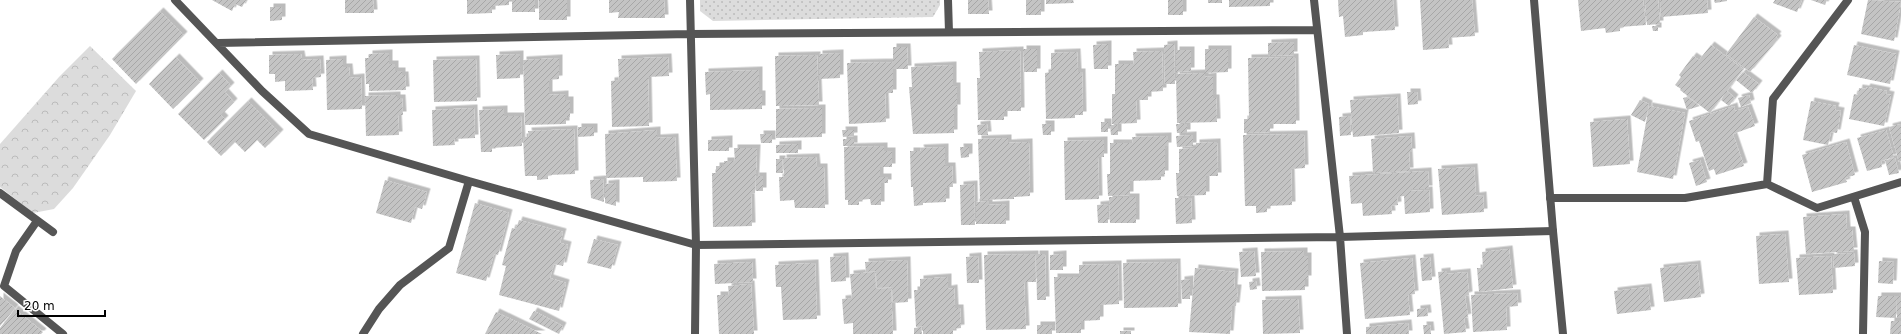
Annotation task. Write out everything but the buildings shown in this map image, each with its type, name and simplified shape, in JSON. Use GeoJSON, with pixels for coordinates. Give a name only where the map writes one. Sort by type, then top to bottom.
{"type":"FeatureCollection","features":[{"type":"Feature","properties":{"kind":"street"},"geometry":{"type":"LineString","coordinates":[[175,0],[218,43],[262,91],[309,134],[696,245],[1340,237],[1553,231]]}},
{"type":"Feature","properties":{"kind":"street"},"geometry":{"type":"LineString","coordinates":[[690,0],[696,245],[696,334]]}},
{"type":"Feature","properties":{"kind":"street"},"geometry":{"type":"LineString","coordinates":[[948,0],[949,32]]}},
{"type":"Feature","properties":{"kind":"street"},"geometry":{"type":"LineString","coordinates":[[1314,0],[1316,30],[1340,237],[1346,334]]}},
{"type":"Feature","properties":{"kind":"street"},"geometry":{"type":"LineString","coordinates":[[1534,0],[1563,334]]}},
{"type":"Feature","properties":{"kind":"street"},"geometry":{"type":"LineString","coordinates":[[1767,184],[1773,99],[1848,0]]}},
{"type":"Feature","properties":{"kind":"street"},"geometry":{"type":"LineString","coordinates":[[218,43],[690,34],[1316,30]]}},
{"type":"Feature","properties":{"kind":"street"},"geometry":{"type":"LineString","coordinates":[[363,334],[379,309],[400,285],[449,248],[469,181]]}},
{"type":"Feature","properties":{"kind":"street"},"geometry":{"type":"LineString","coordinates":[[1550,198],[1685,198],[1767,184],[1818,208],[1901,182]]}},
{"type":"Feature","properties":{"kind":"street"},"geometry":{"type":"LineString","coordinates":[[0,193],[54,232]]}},
{"type":"Feature","properties":{"kind":"street"},"geometry":{"type":"LineString","coordinates":[[1854,197],[1865,232],[1863,334]]}},
{"type":"Feature","properties":{"kind":"street"},"geometry":{"type":"LineString","coordinates":[[37,221],[16,250],[4,286],[63,334]]}},
{"type":"Feature","properties":{"kind":"green space"},"geometry":{"type":"Polygon","coordinates":[[[700,0],[940,0],[940,5],[933,17],[713,21],[700,11],[700,0]]]}},
{"type":"Feature","properties":{"kind":"green space"},"geometry":{"type":"Polygon","coordinates":[[[90,46],[136,91],[110,135],[73,188],[54,209],[33,213],[0,187],[0,144],[59,77],[90,46]]]}}]}
